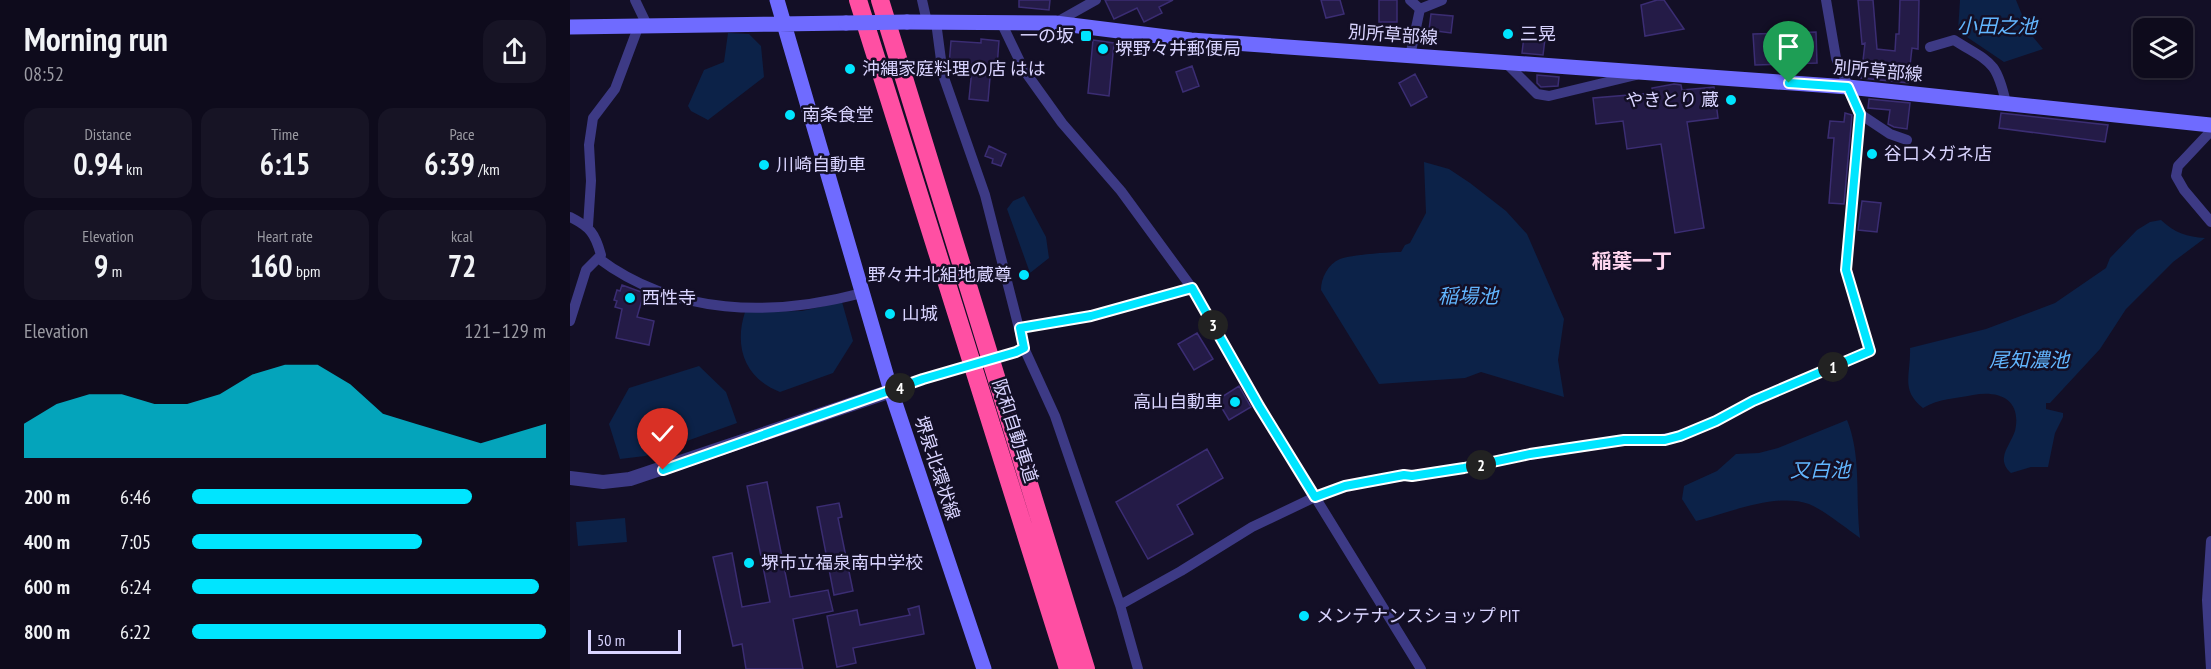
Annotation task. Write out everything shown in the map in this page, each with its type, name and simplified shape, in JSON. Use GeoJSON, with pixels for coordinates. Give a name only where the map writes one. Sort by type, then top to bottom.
{"type":"FeatureCollection","features":[{"type":"Feature","properties":{"kind":"highway","name":"阪和自動車道"},"geometry":{"type":"LineString","coordinates":[[858,0],[1068,669]]}},
{"type":"Feature","properties":{"kind":"highway","name":"阪和自動車道"},"geometry":{"type":"LineString","coordinates":[[880,0],[1086,669]]}},
{"type":"Feature","properties":{"kind":"main road","name":"堺泉北環状線"},"geometry":{"type":"LineString","coordinates":[[777,0],[891,392],[984,669]]}},
{"type":"Feature","properties":{"kind":"main road","name":"別所草部線"},"geometry":{"type":"LineString","coordinates":[[570,27],[784,23],[1055,23],[1191,40],[1848,87],[2211,124]]}},
{"type":"Feature","properties":{"kind":"street"},"geometry":{"type":"LineString","coordinates":[[588,226],[591,181],[589,145],[593,118],[615,89],[643,25],[635,0]]}},
{"type":"Feature","properties":{"kind":"street"},"geometry":{"type":"LineString","coordinates":[[922,0],[932,22],[943,75],[986,195],[1020,328],[1020,350],[1055,416],[1120,605],[1138,669]]}},
{"type":"Feature","properties":{"kind":"street"},"geometry":{"type":"LineString","coordinates":[[1055,23],[1096,0]]}},
{"type":"Feature","properties":{"kind":"street"},"geometry":{"type":"LineString","coordinates":[[1410,0],[1420,9]]}},
{"type":"Feature","properties":{"kind":"street"},"geometry":{"type":"LineString","coordinates":[[1420,9],[1442,0]]}},
{"type":"Feature","properties":{"kind":"street"},"geometry":{"type":"LineString","coordinates":[[1120,605],[1252,527],[1315,497],[1345,486],[1404,475],[1412,476],[1464,468],[1530,454],[1624,440],[1657,440],[1680,436],[1716,421],[1753,401],[1870,351],[1846,270],[1860,114],[1836,57],[1826,0]]}},
{"type":"Feature","properties":{"kind":"street"},"geometry":{"type":"LineString","coordinates":[[1410,56],[1420,9]]}},
{"type":"Feature","properties":{"kind":"street"},"geometry":{"type":"LineString","coordinates":[[1001,22],[1024,70],[1062,123],[1121,191],[1192,288],[1259,406],[1420,669]]}},
{"type":"Feature","properties":{"kind":"street"},"geometry":{"type":"LineString","coordinates":[[1930,47],[1954,40],[1993,65],[2000,76],[2006,104]]}},
{"type":"Feature","properties":{"kind":"street"},"geometry":{"type":"LineString","coordinates":[[1505,62],[1537,94],[1549,96],[1647,73]]}},
{"type":"Feature","properties":{"kind":"street"},"geometry":{"type":"LineString","coordinates":[[1860,114],[1890,134],[1907,140]]}},
{"type":"Feature","properties":{"kind":"street"},"geometry":{"type":"LineString","coordinates":[[2211,131],[2178,166],[2176,176],[2184,190],[2211,222]]}},
{"type":"Feature","properties":{"kind":"street"},"geometry":{"type":"LineString","coordinates":[[570,217],[588,226],[598,241],[601,255],[586,270],[570,321]]}},
{"type":"Feature","properties":{"kind":"street"},"geometry":{"type":"LineString","coordinates":[[598,258],[612,268],[673,298],[723,306],[759,308],[806,305],[862,293]]}},
{"type":"Feature","properties":{"kind":"street"},"geometry":{"type":"LineString","coordinates":[[1020,328],[1091,316],[1192,288]]}},
{"type":"Feature","properties":{"kind":"street"},"geometry":{"type":"LineString","coordinates":[[570,478],[603,482],[630,479],[891,392],[923,379],[1020,350]]}},
{"type":"Feature","properties":{"kind":"street"},"geometry":{"type":"LineString","coordinates":[[2211,541],[2207,600],[2211,669]]}},
{"type":"Feature","properties":{"kind":"water","name":"小田之池"},"geometry":{"type":"Polygon","coordinates":[[[1960,0],[2016,0],[2029,32],[2043,49],[2004,62],[1958,31],[1960,0]]]}},
{"type":"Feature","properties":{"kind":"water"},"geometry":{"type":"Polygon","coordinates":[[[728,33],[749,34],[761,46],[764,77],[708,120],[691,111],[688,106],[704,70],[724,62],[728,33]]]}},
{"type":"Feature","properties":{"kind":"water","name":"稲場池"},"geometry":{"type":"Polygon","coordinates":[[[1424,162],[1449,169],[1470,183],[1506,211],[1527,234],[1564,319],[1558,360],[1564,397],[1481,372],[1465,378],[1379,384],[1321,290],[1326,272],[1340,259],[1401,252],[1405,245],[1410,243],[1426,213],[1424,162]]]}},
{"type":"Feature","properties":{"kind":"water"},"geometry":{"type":"Polygon","coordinates":[[[1024,196],[1046,237],[1049,258],[1030,273],[1007,209],[1013,201],[1024,196]]]}},
{"type":"Feature","properties":{"kind":"water","name":"尾知濃池"},"geometry":{"type":"Polygon","coordinates":[[[2161,220],[2182,234],[2205,238],[2173,262],[2126,309],[2100,349],[2050,403],[2046,403],[2046,409],[2063,413],[2055,433],[2048,467],[2031,467],[2011,473],[2006,468],[2005,454],[2015,431],[2016,420],[2012,405],[2000,396],[1973,395],[1942,401],[1923,408],[1911,395],[1908,381],[1910,348],[1986,329],[2055,303],[2106,268],[2110,258],[2137,230],[2150,222],[2161,220]]]}},
{"type":"Feature","properties":{"kind":"water"},"geometry":{"type":"Polygon","coordinates":[[[842,302],[853,341],[833,373],[780,392],[768,386],[750,370],[742,349],[741,337],[745,312],[802,311],[842,302]]]}},
{"type":"Feature","properties":{"kind":"water"},"geometry":{"type":"Polygon","coordinates":[[[699,366],[726,392],[737,423],[645,456],[620,459],[609,424],[629,388],[699,366]]]}},
{"type":"Feature","properties":{"kind":"water","name":"又白池"},"geometry":{"type":"Polygon","coordinates":[[[1847,420],[1855,449],[1860,538],[1822,511],[1809,504],[1796,501],[1782,500],[1752,505],[1696,521],[1682,499],[1684,486],[1717,471],[1736,454],[1759,453],[1778,448],[1847,420]]]}},
{"type":"Feature","properties":{"kind":"water"},"geometry":{"type":"Polygon","coordinates":[[[625,518],[627,542],[578,546],[576,522],[625,518]]]}},
{"type":"Feature","properties":{"kind":"building"},"geometry":{"type":"Polygon","coordinates":[[[1019,0],[1050,0],[1049,10],[1019,7],[1019,0]]]}},
{"type":"Feature","properties":{"kind":"building"},"geometry":{"type":"Polygon","coordinates":[[[1105,0],[1173,0],[1159,7],[1162,13],[1144,22],[1137,8],[1114,19],[1105,0]]]}},
{"type":"Feature","properties":{"kind":"building"},"geometry":{"type":"Polygon","coordinates":[[[1321,0],[1340,0],[1344,14],[1326,18],[1321,0]]]}},
{"type":"Feature","properties":{"kind":"building"},"geometry":{"type":"Polygon","coordinates":[[[1379,0],[1397,0],[1397,22],[1379,22],[1379,0]]]}},
{"type":"Feature","properties":{"kind":"building"},"geometry":{"type":"Polygon","coordinates":[[[1664,0],[1684,29],[1645,36],[1641,5],[1664,0]]]}},
{"type":"Feature","properties":{"kind":"building"},"geometry":{"type":"Polygon","coordinates":[[[1858,0],[1873,0],[1877,49],[1895,51],[1896,34],[1899,34],[1900,0],[1919,0],[1918,49],[1912,48],[1908,83],[1861,78],[1865,43],[1862,44],[1858,0]]]}},
{"type":"Feature","properties":{"kind":"building"},"geometry":{"type":"Polygon","coordinates":[[[1431,14],[1453,16],[1451,33],[1429,30],[1431,14]]]}},
{"type":"Feature","properties":{"kind":"building"},"geometry":{"type":"Polygon","coordinates":[[[1816,32],[1817,63],[1755,65],[1753,34],[1816,32]]]}},
{"type":"Feature","properties":{"kind":"building"},"geometry":{"type":"Polygon","coordinates":[[[1524,36],[1545,39],[1543,55],[1522,53],[1524,36]]]}},
{"type":"Feature","properties":{"kind":"building"},"geometry":{"type":"Polygon","coordinates":[[[981,39],[999,41],[997,67],[991,66],[988,101],[969,99],[972,69],[949,67],[951,41],[981,43],[981,39]]]}},
{"type":"Feature","properties":{"kind":"building"},"geometry":{"type":"Polygon","coordinates":[[[1093,40],[1114,43],[1109,96],[1088,93],[1093,40]]]}},
{"type":"Feature","properties":{"kind":"building"},"geometry":{"type":"Polygon","coordinates":[[[1192,66],[1199,86],[1183,92],[1176,72],[1192,66]]]}},
{"type":"Feature","properties":{"kind":"building"},"geometry":{"type":"Polygon","coordinates":[[[1415,74],[1427,97],[1411,106],[1399,83],[1415,74]]]}},
{"type":"Feature","properties":{"kind":"building"},"geometry":{"type":"Polygon","coordinates":[[[1537,75],[1559,77],[1558,86],[1541,87],[1537,83],[1537,75]]]}},
{"type":"Feature","properties":{"kind":"building"},"geometry":{"type":"Polygon","coordinates":[[[1681,85],[1682,90],[1714,87],[1718,118],[1687,122],[1704,228],[1675,233],[1661,144],[1627,149],[1623,121],[1596,124],[1593,98],[1653,93],[1652,88],[1681,85]]]}},
{"type":"Feature","properties":{"kind":"building"},"geometry":{"type":"Polygon","coordinates":[[[1869,99],[1910,103],[1907,129],[1888,124],[1890,110],[1868,108],[1869,99]]]}},
{"type":"Feature","properties":{"kind":"building"},"geometry":{"type":"Polygon","coordinates":[[[1845,113],[1852,115],[1844,204],[1829,203],[1834,138],[1828,138],[1830,121],[1844,122],[1845,113]]]}},
{"type":"Feature","properties":{"kind":"building"},"geometry":{"type":"Polygon","coordinates":[[[2001,113],[2108,125],[2105,142],[1999,128],[2001,113]]]}},
{"type":"Feature","properties":{"kind":"building"},"geometry":{"type":"Polygon","coordinates":[[[989,146],[1006,154],[1001,166],[992,163],[993,159],[985,156],[989,146]]]}},
{"type":"Feature","properties":{"kind":"building"},"geometry":{"type":"Polygon","coordinates":[[[1862,201],[1881,203],[1877,232],[1858,230],[1862,201]]]}},
{"type":"Feature","properties":{"kind":"building"},"geometry":{"type":"Polygon","coordinates":[[[622,285],[644,293],[637,317],[654,321],[649,345],[616,338],[622,309],[615,307],[617,301],[614,300],[617,290],[620,291],[622,285]]]}},
{"type":"Feature","properties":{"kind":"building"},"geometry":{"type":"Polygon","coordinates":[[[1197,333],[1213,359],[1194,370],[1178,344],[1197,333]]]}},
{"type":"Feature","properties":{"kind":"building"},"geometry":{"type":"Polygon","coordinates":[[[1239,386],[1251,407],[1229,420],[1217,400],[1239,386]]]}},
{"type":"Feature","properties":{"kind":"building"},"geometry":{"type":"Polygon","coordinates":[[[1207,449],[1223,478],[1177,505],[1193,534],[1148,559],[1116,502],[1207,449]]]}},
{"type":"Feature","properties":{"kind":"building"},"geometry":{"type":"Polygon","coordinates":[[[767,482],[790,597],[828,590],[833,611],[793,619],[803,669],[746,669],[742,644],[733,646],[713,557],[732,553],[742,607],[770,602],[747,486],[767,482]]]}},
{"type":"Feature","properties":{"kind":"building"},"geometry":{"type":"Polygon","coordinates":[[[839,503],[842,517],[838,518],[853,591],[834,595],[817,507],[839,503]]]}},
{"type":"Feature","properties":{"kind":"building"},"geometry":{"type":"Polygon","coordinates":[[[919,606],[924,634],[853,648],[856,663],[837,667],[827,616],[857,610],[860,625],[910,615],[908,609],[919,606]]]}},
{"type":"Feature","properties":{"kind":"place","name":"三晃"},"geometry":{"type":"Point","coordinates":[1508,34]}},
{"type":"Feature","properties":{"kind":"place","name":"一の坂"},"geometry":{"type":"Point","coordinates":[1086,36]}},
{"type":"Feature","properties":{"kind":"place","name":"堺野々井郵便局"},"geometry":{"type":"Point","coordinates":[1103,49]}},
{"type":"Feature","properties":{"kind":"place","name":"沖縄家庭料理の店 はは"},"geometry":{"type":"Point","coordinates":[850,69]}},
{"type":"Feature","properties":{"kind":"place","name":"やきとり 蔵"},"geometry":{"type":"Point","coordinates":[1731,100]}},
{"type":"Feature","properties":{"kind":"place","name":"南条食堂"},"geometry":{"type":"Point","coordinates":[790,115]}},
{"type":"Feature","properties":{"kind":"place","name":"谷口メガネ店"},"geometry":{"type":"Point","coordinates":[1872,154]}},
{"type":"Feature","properties":{"kind":"place","name":"川崎自動車"},"geometry":{"type":"Point","coordinates":[764,165]}},
{"type":"Feature","properties":{"kind":"place","name":"野々井北組地蔵尊"},"geometry":{"type":"Point","coordinates":[1024,275]}},
{"type":"Feature","properties":{"kind":"place","name":"西性寺"},"geometry":{"type":"Point","coordinates":[630,298]}},
{"type":"Feature","properties":{"kind":"place","name":"山城"},"geometry":{"type":"Point","coordinates":[890,314]}},
{"type":"Feature","properties":{"kind":"place","name":"高山自動車"},"geometry":{"type":"Point","coordinates":[1235,402]}},
{"type":"Feature","properties":{"kind":"place","name":"堺市立福泉南中学校"},"geometry":{"type":"Point","coordinates":[749,563]}},
{"type":"Feature","properties":{"kind":"place","name":"メンテナンスショップ PIT"},"geometry":{"type":"Point","coordinates":[1304,616]}},
{"type":"Feature","properties":{"kind":"district","name":"稲葉一丁"},"geometry":{"type":"Point","coordinates":[1632,261]}},
{"type":"Feature","properties":{"kind":"route"},"geometry":{"type":"LineString","coordinates":[[663,470],[923,379],[1016,352],[1024,348],[1020,328],[1091,316],[1192,288],[1259,406],[1315,497],[1345,486],[1404,475],[1412,476],[1464,468],[1530,454],[1624,440],[1665,440],[1680,436],[1716,421],[1753,401],[1870,351],[1846,270],[1860,114],[1848,87],[1789,83]]}}]}
